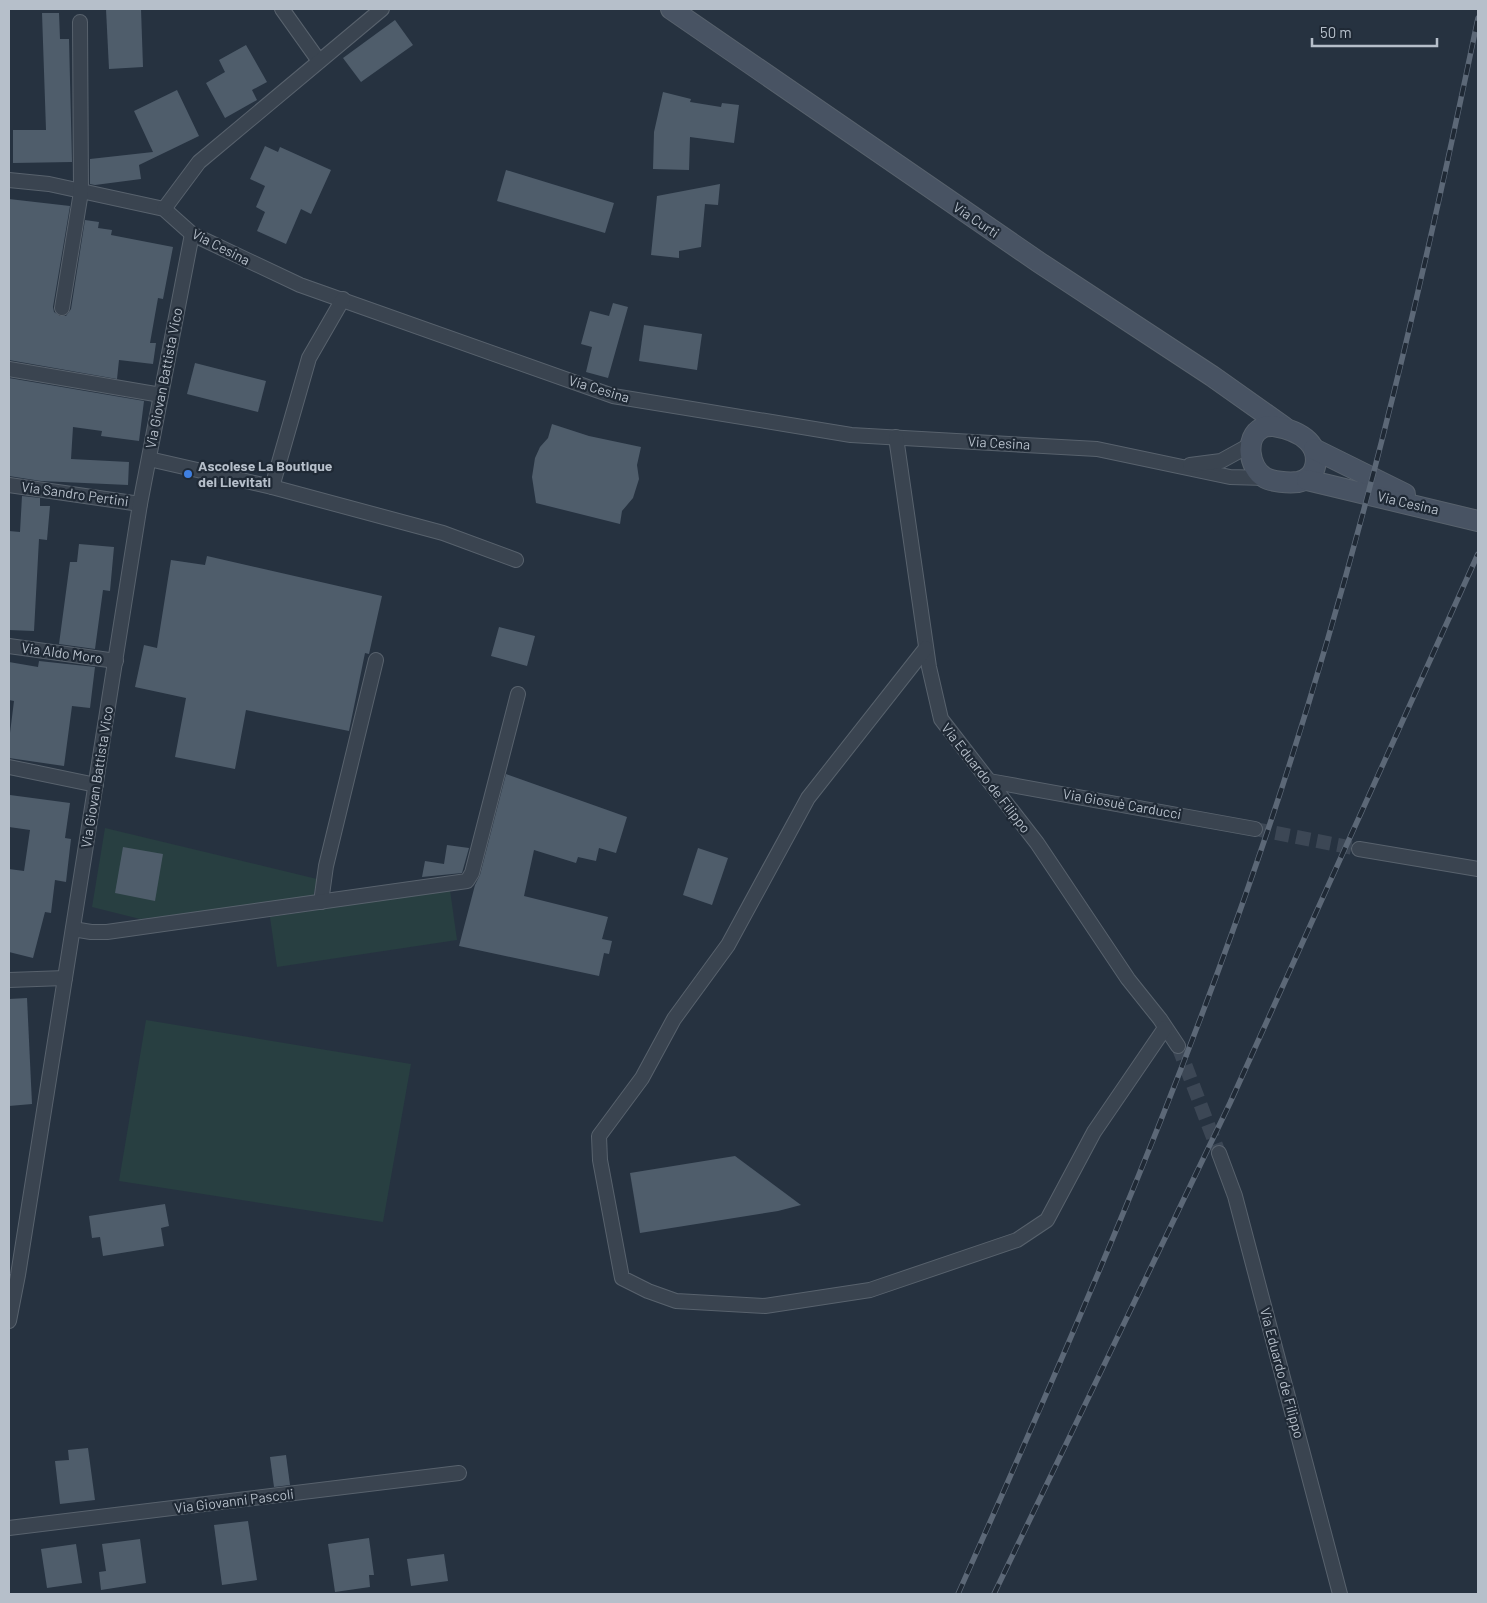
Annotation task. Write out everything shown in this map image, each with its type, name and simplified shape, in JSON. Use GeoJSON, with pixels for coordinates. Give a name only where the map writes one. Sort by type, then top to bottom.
{"type":"FeatureCollection","features":[{"type":"Feature","properties":{"kind":"main road","name":"Via Curti"},"geometry":{"type":"LineString","coordinates":[[671,9],[1024,252],[1284,427]]}},
{"type":"Feature","properties":{"kind":"main road"},"geometry":{"type":"LineString","coordinates":[[1231,390],[1252,440],[1252,460],[1258,472],[1264,478]]}},
{"type":"Feature","properties":{"kind":"main road"},"geometry":{"type":"LineString","coordinates":[[1284,427],[1307,440],[1314,449],[1317,461],[1314,472],[1307,480]]}},
{"type":"Feature","properties":{"kind":"main road","name":"Via Cesina"},"geometry":{"type":"LineString","coordinates":[[1252,440],[1262,428],[1284,427]]}},
{"type":"Feature","properties":{"kind":"main road"},"geometry":{"type":"LineString","coordinates":[[1314,449],[1433,509]]}},
{"type":"Feature","properties":{"kind":"main road","name":"Via Cesina"},"geometry":{"type":"LineString","coordinates":[[1264,478],[1296,482],[1307,480],[1478,521]]}},
{"type":"Feature","properties":{"kind":"street"},"geometry":{"type":"LineString","coordinates":[[282,9],[319,61]]}},
{"type":"Feature","properties":{"kind":"street"},"geometry":{"type":"LineString","coordinates":[[9,180],[49,184],[164,209],[199,162],[382,9]]}},
{"type":"Feature","properties":{"kind":"street"},"geometry":{"type":"LineString","coordinates":[[62,308],[81,192],[80,22]]}},
{"type":"Feature","properties":{"kind":"street","name":"Via Cesina"},"geometry":{"type":"LineString","coordinates":[[164,209],[192,234],[300,285],[613,396],[851,435],[1097,449],[1181,467],[1221,460],[1252,440]]}},
{"type":"Feature","properties":{"kind":"street","name":"Via Giovan Battista Vico"},"geometry":{"type":"LineString","coordinates":[[9,1321],[18,1275],[140,504],[192,234]]}},
{"type":"Feature","properties":{"kind":"street"},"geometry":{"type":"LineString","coordinates":[[272,487],[309,358],[343,300]]}},
{"type":"Feature","properties":{"kind":"street"},"geometry":{"type":"LineString","coordinates":[[9,369],[161,395]]}},
{"type":"Feature","properties":{"kind":"street","name":"Via Eduardo de Filippo"},"geometry":{"type":"LineString","coordinates":[[896,437],[928,667],[941,718],[1037,843],[1128,978],[1178,1046]]}},
{"type":"Feature","properties":{"kind":"street"},"geometry":{"type":"LineString","coordinates":[[149,459],[272,487],[443,533],[516,560]]}},
{"type":"Feature","properties":{"kind":"street"},"geometry":{"type":"LineString","coordinates":[[1181,467],[1230,477],[1264,478]]}},
{"type":"Feature","properties":{"kind":"street","name":"Via Sandro Pertini"},"geometry":{"type":"LineString","coordinates":[[9,485],[140,504]]}},
{"type":"Feature","properties":{"kind":"street","name":"Via Aldo Moro"},"geometry":{"type":"LineString","coordinates":[[9,646],[116,661]]}},
{"type":"Feature","properties":{"kind":"street"},"geometry":{"type":"LineString","coordinates":[[926,648],[808,798],[728,945],[674,1019],[642,1078],[599,1136],[600,1160],[622,1278],[648,1291],[676,1301],[765,1306],[870,1290],[1016,1240],[1047,1220],[1094,1132],[1165,1028]]}},
{"type":"Feature","properties":{"kind":"street"},"geometry":{"type":"LineString","coordinates":[[321,902],[326,866],[376,660]]}},
{"type":"Feature","properties":{"kind":"street"},"geometry":{"type":"LineString","coordinates":[[73,928],[91,932],[107,932],[467,881],[472,873],[518,694]]}},
{"type":"Feature","properties":{"kind":"street"},"geometry":{"type":"LineString","coordinates":[[9,767],[96,785]]}},
{"type":"Feature","properties":{"kind":"street","name":"Via Giosuè Carducci"},"geometry":{"type":"LineString","coordinates":[[989,781],[1194,816],[1255,829]]}},
{"type":"Feature","properties":{"kind":"street"},"geometry":{"type":"LineString","coordinates":[[1359,849],[1478,869]]}},
{"type":"Feature","properties":{"kind":"street"},"geometry":{"type":"LineString","coordinates":[[9,980],[65,978]]}},
{"type":"Feature","properties":{"kind":"street","name":"Via Eduardo de Filippo"},"geometry":{"type":"LineString","coordinates":[[1219,1153],[1237,1205],[1340,1594]]}},
{"type":"Feature","properties":{"kind":"street","name":"Via Giovanni Pascoli"},"geometry":{"type":"LineString","coordinates":[[9,1528],[459,1473]]}},
{"type":"Feature","properties":{"kind":"green space"},"geometry":{"type":"Polygon","coordinates":[[[105,828],[317,879],[313,898],[140,919],[92,907],[105,828]]]}},
{"type":"Feature","properties":{"kind":"green space"},"geometry":{"type":"Polygon","coordinates":[[[450,890],[457,940],[277,967],[270,917],[450,890]]]}},
{"type":"Feature","properties":{"kind":"green space"},"geometry":{"type":"Polygon","coordinates":[[[146,1020],[411,1064],[383,1222],[119,1181],[146,1020]]]}},
{"type":"Feature","properties":{"kind":"building"},"geometry":{"type":"Polygon","coordinates":[[[106,9],[141,9],[143,67],[109,69],[106,9]]]}},
{"type":"Feature","properties":{"kind":"building"},"geometry":{"type":"Polygon","coordinates":[[[42,13],[59,13],[60,39],[69,39],[72,162],[13,163],[13,130],[46,130],[42,13]]]}},
{"type":"Feature","properties":{"kind":"building"},"geometry":{"type":"Polygon","coordinates":[[[395,20],[413,45],[361,82],[343,58],[395,20]]]}},
{"type":"Feature","properties":{"kind":"building"},"geometry":{"type":"Polygon","coordinates":[[[246,45],[267,82],[252,90],[257,100],[225,118],[206,83],[225,72],[219,60],[246,45]]]}},
{"type":"Feature","properties":{"kind":"building"},"geometry":{"type":"Polygon","coordinates":[[[177,90],[199,136],[139,165],[141,179],[90,184],[90,159],[153,152],[134,111],[177,90]]]}},
{"type":"Feature","properties":{"kind":"building"},"geometry":{"type":"Polygon","coordinates":[[[663,92],[691,99],[690,102],[721,107],[722,103],[739,105],[734,143],[690,137],[689,170],[653,169],[654,132],[663,92]]]}},
{"type":"Feature","properties":{"kind":"building"},"geometry":{"type":"Polygon","coordinates":[[[265,146],[278,152],[280,147],[331,170],[311,214],[301,209],[286,244],[257,231],[265,212],[256,207],[265,186],[250,179],[265,146]]]}},
{"type":"Feature","properties":{"kind":"building"},"geometry":{"type":"Polygon","coordinates":[[[506,170],[614,203],[605,233],[497,201],[506,170]]]}},
{"type":"Feature","properties":{"kind":"building"},"geometry":{"type":"Polygon","coordinates":[[[720,184],[718,205],[705,204],[701,247],[679,251],[679,258],[651,255],[657,196],[720,184]]]}},
{"type":"Feature","properties":{"kind":"building"},"geometry":{"type":"Polygon","coordinates":[[[9,199],[70,206],[53,307],[54,312],[60,316],[66,316],[71,309],[85,220],[99,222],[98,228],[112,230],[111,235],[173,247],[163,299],[158,298],[150,343],[156,343],[153,364],[119,360],[117,379],[9,360],[9,199]]]}},
{"type":"Feature","properties":{"kind":"building"},"geometry":{"type":"Polygon","coordinates":[[[613,303],[628,307],[608,378],[586,372],[592,347],[581,344],[590,311],[609,316],[613,303]]]}},
{"type":"Feature","properties":{"kind":"building"},"geometry":{"type":"Polygon","coordinates":[[[644,325],[702,334],[697,370],[639,361],[644,325]]]}},
{"type":"Feature","properties":{"kind":"building"},"geometry":{"type":"Polygon","coordinates":[[[195,363],[266,381],[258,412],[187,394],[195,363]]]}},
{"type":"Feature","properties":{"kind":"building"},"geometry":{"type":"Polygon","coordinates":[[[9,378],[144,401],[139,441],[101,436],[102,431],[73,427],[71,459],[129,462],[128,485],[41,481],[9,476],[9,378]]]}},
{"type":"Feature","properties":{"kind":"building"},"geometry":{"type":"Polygon","coordinates":[[[552,424],[589,436],[641,447],[637,465],[639,479],[633,498],[622,511],[620,524],[536,503],[532,477],[535,458],[540,447],[548,438],[552,424]]]}},
{"type":"Feature","properties":{"kind":"building"},"geometry":{"type":"Polygon","coordinates":[[[22,496],[40,498],[40,506],[50,506],[47,540],[39,539],[34,631],[9,630],[9,531],[20,532],[22,496]]]}},
{"type":"Feature","properties":{"kind":"building"},"geometry":{"type":"Polygon","coordinates":[[[79,544],[114,547],[110,591],[103,590],[95,649],[59,644],[70,562],[77,562],[79,544]]]}},
{"type":"Feature","properties":{"kind":"building"},"geometry":{"type":"Polygon","coordinates":[[[207,556],[382,596],[369,654],[365,653],[349,731],[246,710],[235,769],[175,757],[186,698],[135,687],[144,645],[157,648],[171,560],[205,565],[207,556]]]}},
{"type":"Feature","properties":{"kind":"building"},"geometry":{"type":"Polygon","coordinates":[[[499,627],[535,636],[527,666],[491,656],[499,627]]]}},
{"type":"Feature","properties":{"kind":"building"},"geometry":{"type":"Polygon","coordinates":[[[39,661],[95,667],[90,708],[72,706],[64,766],[9,758],[14,701],[9,700],[9,662],[38,667],[39,661]]]}},
{"type":"Feature","properties":{"kind":"building"},"geometry":{"type":"Polygon","coordinates":[[[506,774],[627,817],[616,853],[599,848],[596,861],[578,857],[576,863],[534,850],[524,896],[608,917],[602,939],[612,941],[609,954],[604,953],[599,976],[459,946],[475,885],[480,875],[506,774]]]}},
{"type":"Feature","properties":{"kind":"building"},"geometry":{"type":"Polygon","coordinates":[[[10,795],[70,803],[65,838],[71,839],[66,882],[55,880],[51,913],[45,912],[33,958],[9,952],[9,869],[24,871],[30,830],[9,827],[10,795]]]}},
{"type":"Feature","properties":{"kind":"building"},"geometry":{"type":"Polygon","coordinates":[[[447,845],[469,848],[462,873],[422,877],[425,861],[444,864],[447,845]]]}},
{"type":"Feature","properties":{"kind":"building"},"geometry":{"type":"Polygon","coordinates":[[[123,847],[163,854],[155,901],[115,893],[123,847]]]}},
{"type":"Feature","properties":{"kind":"building"},"geometry":{"type":"Polygon","coordinates":[[[698,848],[728,858],[712,905],[683,895],[698,848]]]}},
{"type":"Feature","properties":{"kind":"building"},"geometry":{"type":"Polygon","coordinates":[[[27,998],[32,1104],[9,1106],[9,999],[27,998]]]}},
{"type":"Feature","properties":{"kind":"building"},"geometry":{"type":"Polygon","coordinates":[[[735,1156],[801,1205],[778,1211],[640,1233],[630,1173],[735,1156]]]}},
{"type":"Feature","properties":{"kind":"building"},"geometry":{"type":"Polygon","coordinates":[[[165,1204],[169,1226],[161,1228],[164,1246],[103,1256],[100,1237],[92,1238],[89,1216],[165,1204]]]}},
{"type":"Feature","properties":{"kind":"building"},"geometry":{"type":"Polygon","coordinates":[[[88,1448],[95,1500],[60,1504],[55,1461],[69,1460],[68,1450],[88,1448]]]}},
{"type":"Feature","properties":{"kind":"building"},"geometry":{"type":"Polygon","coordinates":[[[286,1455],[290,1485],[274,1487],[270,1457],[286,1455]]]}},
{"type":"Feature","properties":{"kind":"building"},"geometry":{"type":"Polygon","coordinates":[[[248,1521],[257,1580],[222,1585],[214,1525],[248,1521]]]}},
{"type":"Feature","properties":{"kind":"building"},"geometry":{"type":"Polygon","coordinates":[[[369,1538],[374,1575],[369,1575],[370,1587],[335,1592],[328,1544],[369,1538]]]}},
{"type":"Feature","properties":{"kind":"building"},"geometry":{"type":"Polygon","coordinates":[[[140,1539],[146,1583],[101,1590],[99,1572],[106,1571],[102,1544],[140,1539]]]}},
{"type":"Feature","properties":{"kind":"building"},"geometry":{"type":"Polygon","coordinates":[[[76,1544],[82,1583],[47,1588],[41,1549],[76,1544]]]}},
{"type":"Feature","properties":{"kind":"building"},"geometry":{"type":"Polygon","coordinates":[[[444,1554],[448,1581],[411,1586],[407,1559],[444,1554]]]}},
{"type":"Feature","properties":{"kind":"tunnel"},"geometry":{"type":"LineString","coordinates":[[1255,829],[1359,849]]}},
{"type":"Feature","properties":{"kind":"tunnel"},"geometry":{"type":"LineString","coordinates":[[1178,1046],[1219,1153]]}},
{"type":"Feature","properties":{"kind":"railway"},"geometry":{"type":"LineString","coordinates":[[958,1594],[1078,1321],[1154,1138],[1225,953],[1292,756],[1324,652],[1382,442],[1432,231],[1478,18]]}},
{"type":"Feature","properties":{"kind":"railway"},"geometry":{"type":"LineString","coordinates":[[994,1594],[1230,1103],[1478,554]]}},
{"type":"Feature","properties":{"kind":"place","name":"Ascolese La Boutique dei Lievitati"},"geometry":{"type":"Point","coordinates":[188,474]}}]}
